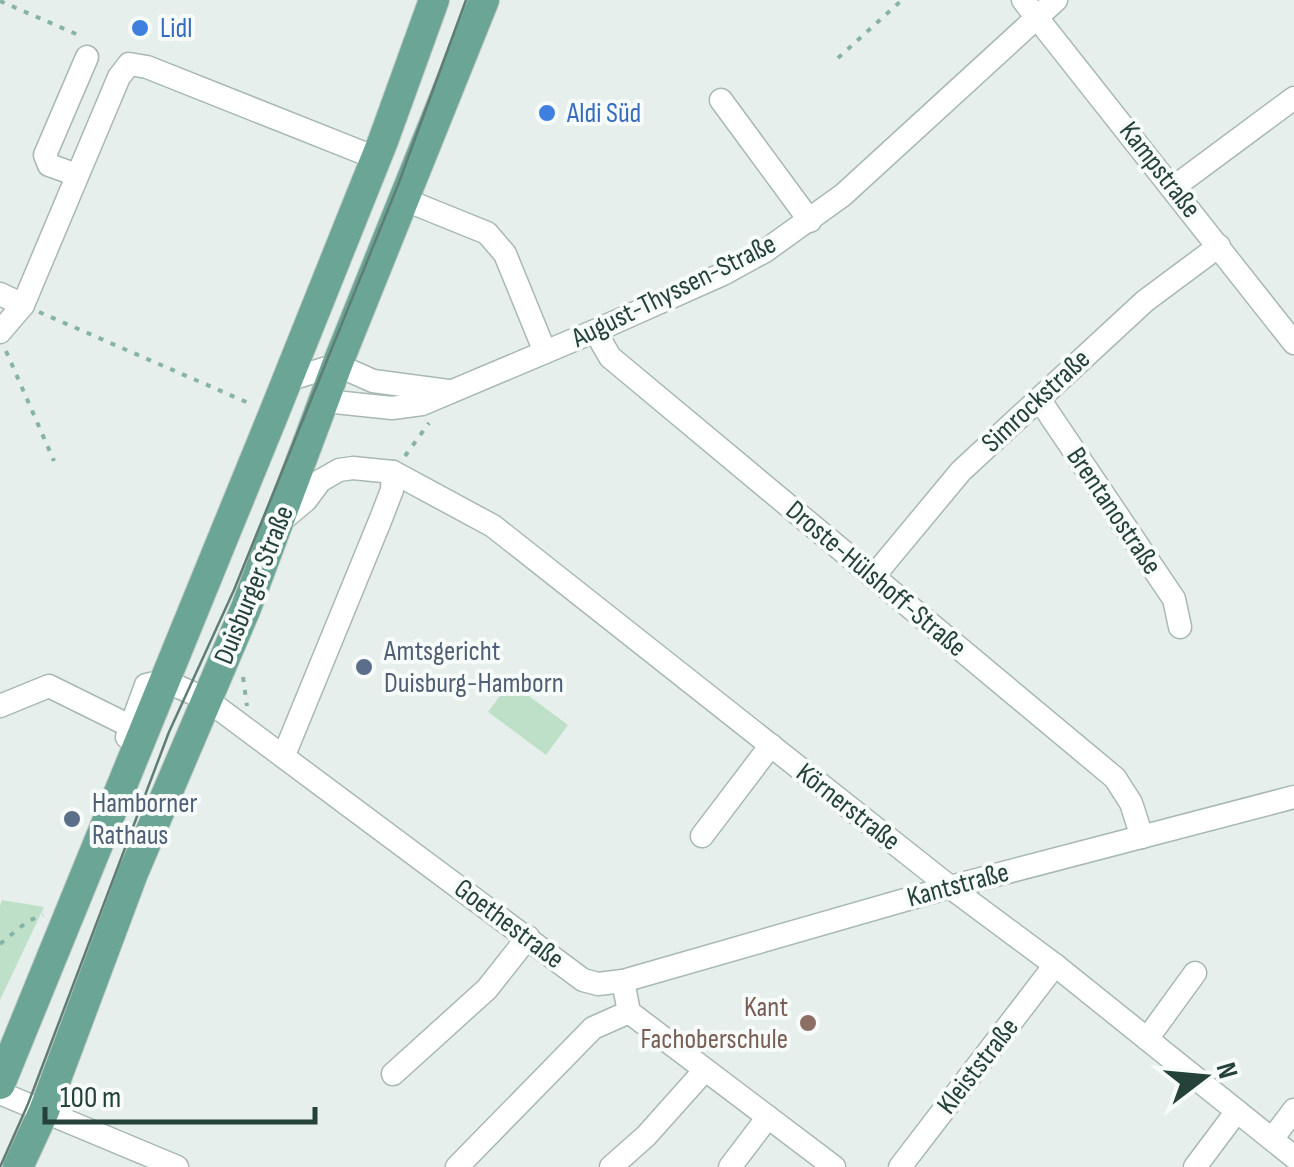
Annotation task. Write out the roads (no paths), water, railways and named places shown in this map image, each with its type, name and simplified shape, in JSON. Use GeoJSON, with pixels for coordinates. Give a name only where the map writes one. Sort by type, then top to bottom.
{"type":"FeatureCollection","features":[{"type":"Feature","properties":{"kind":"main road","name":"Duisburger Straße"},"geometry":{"type":"LineString","coordinates":[[0,1084],[129,770],[137,730],[165,681],[274,413],[434,0]]}},
{"type":"Feature","properties":{"kind":"main road","name":"Duisburger Straße"},"geometry":{"type":"LineString","coordinates":[[18,1167],[44,1111],[133,872],[281,521],[338,366],[484,0]]}},
{"type":"Feature","properties":{"kind":"street","name":"August-Thyssen-Straße"},"geometry":{"type":"LineString","coordinates":[[324,402],[392,408],[422,404],[723,274],[810,221],[1030,8],[1056,0]]}},
{"type":"Feature","properties":{"kind":"street","name":"Kampstraße"},"geometry":{"type":"LineString","coordinates":[[1030,8],[1294,343]]}},
{"type":"Feature","properties":{"kind":"street"},"geometry":{"type":"LineString","coordinates":[[77,175],[50,166],[46,155],[91,49]]}},
{"type":"Feature","properties":{"kind":"street"},"geometry":{"type":"LineString","coordinates":[[0,335],[22,304],[118,77],[129,64],[147,67],[376,158]]}},
{"type":"Feature","properties":{"kind":"street"},"geometry":{"type":"LineString","coordinates":[[1174,187],[1294,98]]}},
{"type":"Feature","properties":{"kind":"street"},"geometry":{"type":"LineString","coordinates":[[721,100],[810,221]]}},
{"type":"Feature","properties":{"kind":"street"},"geometry":{"type":"LineString","coordinates":[[403,200],[487,233],[505,254],[545,352]]}},
{"type":"Feature","properties":{"kind":"street","name":"Simrockstraße"},"geometry":{"type":"LineString","coordinates":[[873,577],[961,471],[1145,301],[1219,246]]}},
{"type":"Feature","properties":{"kind":"street"},"geometry":{"type":"LineString","coordinates":[[0,294],[22,304]]}},
{"type":"Feature","properties":{"kind":"street","name":"Droste-Hülshoff-Straße"},"geometry":{"type":"LineString","coordinates":[[595,331],[610,357],[1115,778],[1131,803],[1142,837]]}},
{"type":"Feature","properties":{"kind":"street"},"geometry":{"type":"LineString","coordinates":[[287,380],[338,366],[372,382],[452,392]]}},
{"type":"Feature","properties":{"kind":"street","name":"Brentanostraße"},"geometry":{"type":"LineString","coordinates":[[1039,398],[1174,600],[1180,628]]}},
{"type":"Feature","properties":{"kind":"street"},"geometry":{"type":"LineString","coordinates":[[281,521],[306,500],[320,481],[340,470],[394,472],[392,490],[380,521],[284,756]]}},
{"type":"Feature","properties":{"kind":"street","name":"Körnerstraße"},"geometry":{"type":"LineString","coordinates":[[394,472],[493,526],[950,887],[1056,965],[1294,1157]]}},
{"type":"Feature","properties":{"kind":"street","name":"Goethestraße"},"geometry":{"type":"LineString","coordinates":[[165,681],[206,699],[583,980],[598,984],[624,981]]}},
{"type":"Feature","properties":{"kind":"street"},"geometry":{"type":"LineString","coordinates":[[0,706],[50,686],[137,730]]}},
{"type":"Feature","properties":{"kind":"street"},"geometry":{"type":"LineString","coordinates":[[702,836],[771,746]]}},
{"type":"Feature","properties":{"kind":"street","name":"Kantstraße"},"geometry":{"type":"LineString","coordinates":[[624,981],[950,887],[1294,797]]}},
{"type":"Feature","properties":{"kind":"street"},"geometry":{"type":"LineString","coordinates":[[393,1074],[486,989],[528,937]]}},
{"type":"Feature","properties":{"kind":"street","name":"Kleiststraße"},"geometry":{"type":"LineString","coordinates":[[900,1167],[1056,965]]}},
{"type":"Feature","properties":{"kind":"street"},"geometry":{"type":"LineString","coordinates":[[1147,1039],[1195,972]]}},
{"type":"Feature","properties":{"kind":"street"},"geometry":{"type":"LineString","coordinates":[[624,981],[629,1012],[834,1167]]}},
{"type":"Feature","properties":{"kind":"street"},"geometry":{"type":"LineString","coordinates":[[457,1167],[592,1028],[629,1012]]}},
{"type":"Feature","properties":{"kind":"street"},"geometry":{"type":"LineString","coordinates":[[611,1167],[646,1136],[705,1070]]}},
{"type":"Feature","properties":{"kind":"street"},"geometry":{"type":"LineString","coordinates":[[0,1093],[177,1167]]}},
{"type":"Feature","properties":{"kind":"street"},"geometry":{"type":"LineString","coordinates":[[1272,1139],[1294,1110]]}},
{"type":"Feature","properties":{"kind":"street"},"geometry":{"type":"LineString","coordinates":[[1195,1167],[1238,1111]]}},
{"type":"Feature","properties":{"kind":"street"},"geometry":{"type":"LineString","coordinates":[[730,1167],[768,1118]]}},
{"type":"Feature","properties":{"kind":"tram line"},"geometry":{"type":"LineString","coordinates":[[0,1167],[28,1104],[169,732],[234,590],[398,185],[466,0]]}},
{"type":"Feature","properties":{"kind":"place","name":"Lidl"},"geometry":{"type":"Point","coordinates":[140,28]}},
{"type":"Feature","properties":{"kind":"place","name":"Aldi Süd"},"geometry":{"type":"Point","coordinates":[547,113]}},
{"type":"Feature","properties":{"kind":"place","name":"Amtsgericht Duisburg-Hamborn"},"geometry":{"type":"Point","coordinates":[364,667]}},
{"type":"Feature","properties":{"kind":"place","name":"Hamborner Rathaus"},"geometry":{"type":"Point","coordinates":[72,819]}},
{"type":"Feature","properties":{"kind":"place","name":"Kant Fachoberschule"},"geometry":{"type":"Point","coordinates":[808,1023]}}]}
